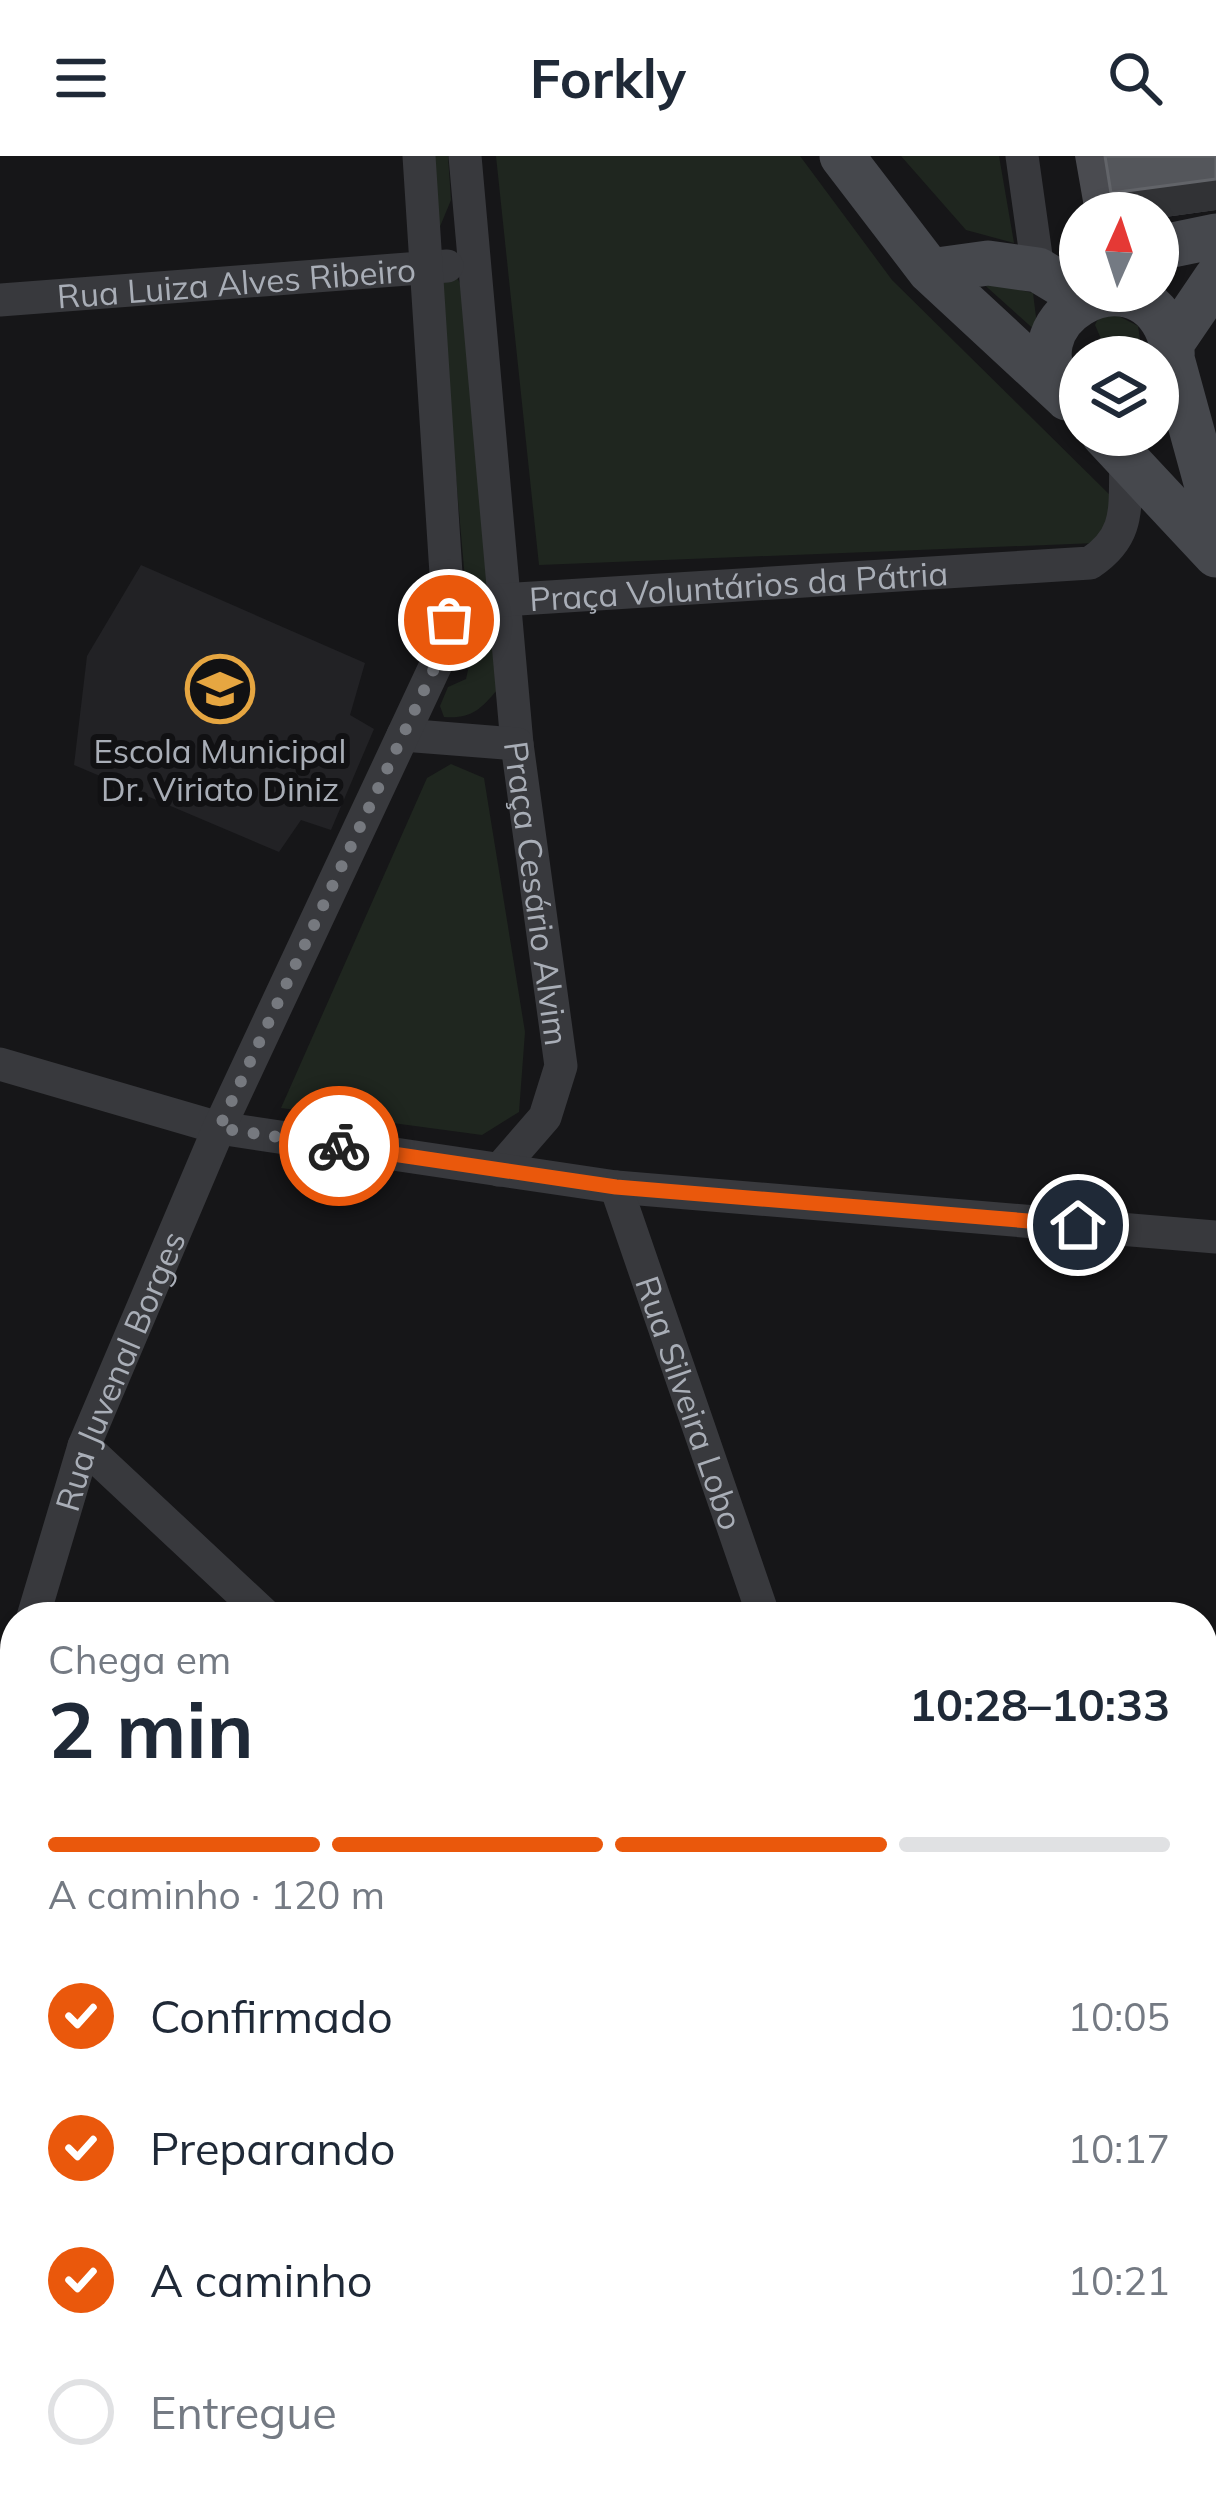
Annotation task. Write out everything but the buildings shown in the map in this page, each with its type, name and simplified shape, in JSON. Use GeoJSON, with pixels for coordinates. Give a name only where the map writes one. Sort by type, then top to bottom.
{"type":"FeatureCollection","features":[{"type":"Feature","properties":{"kind":"main road"},"geometry":{"type":"LineString","coordinates":[[842,156],[930,271],[1059,390]]}},
{"type":"Feature","properties":{"kind":"main road"},"geometry":{"type":"LineString","coordinates":[[1179,244],[1216,236]]}},
{"type":"Feature","properties":{"kind":"main road"},"geometry":{"type":"LineString","coordinates":[[930,271],[988,263],[1038,270],[1059,278]]}},
{"type":"Feature","properties":{"kind":"main road"},"geometry":{"type":"LineString","coordinates":[[1179,347],[1216,278]]}},
{"type":"Feature","properties":{"kind":"main road"},"geometry":{"type":"LineString","coordinates":[[1059,386],[1054,380],[1050,342],[1067,312]]}},
{"type":"Feature","properties":{"kind":"main road"},"geometry":{"type":"LineString","coordinates":[[1179,402],[1216,519]]}},
{"type":"Feature","properties":{"kind":"main road"},"geometry":{"type":"LineString","coordinates":[[1123,456],[1216,555]]}},
{"type":"Feature","properties":{"kind":"street"},"geometry":{"type":"LineString","coordinates":[[219,1128],[447,641],[418,156]]}},
{"type":"Feature","properties":{"kind":"street","name":"Praça Voluntários da Pátria"},"geometry":{"type":"LineString","coordinates":[[465,156],[502,600],[1090,563],[1110,550],[1124,525],[1116,456]]}},
{"type":"Feature","properties":{"kind":"street"},"geometry":{"type":"LineString","coordinates":[[1022,156],[1038,270]]}},
{"type":"Feature","properties":{"kind":"street","name":"Rua Luiza Alves Ribeiro"},"geometry":{"type":"LineString","coordinates":[[0,300],[476,264]]}},
{"type":"Feature","properties":{"kind":"street","name":"Praça Cesário Alvim"},"geometry":{"type":"LineString","coordinates":[[499,1170],[545,1117],[561,1066],[502,600]]}},
{"type":"Feature","properties":{"kind":"street"},"geometry":{"type":"LineString","coordinates":[[403,735],[517,744]]}},
{"type":"Feature","properties":{"kind":"street"},"geometry":{"type":"LineString","coordinates":[[0,1064],[219,1128],[616,1187],[1216,1237]]}},
{"type":"Feature","properties":{"kind":"street","name":"Rua Juvenal Borges"},"geometry":{"type":"LineString","coordinates":[[37,1602],[84,1446],[219,1128]]}},
{"type":"Feature","properties":{"kind":"street","name":"Rua Silveira Lobo"},"geometry":{"type":"LineString","coordinates":[[616,1187],[759,1602]]}},
{"type":"Feature","properties":{"kind":"street"},"geometry":{"type":"LineString","coordinates":[[84,1446],[251,1602]]}},
{"type":"Feature","properties":{"kind":"shaded area"},"geometry":{"type":"Polygon","coordinates":[[[433,156],[448,156],[451,200],[439,229],[433,156]]]}},
{"type":"Feature","properties":{"kind":"shaded area"},"geometry":{"type":"Polygon","coordinates":[[[496,156],[800,156],[892,280],[1059,445],[1059,456],[1070,456],[1116,501],[1096,543],[539,565],[496,156]]]}},
{"type":"Feature","properties":{"kind":"shaded area"},"geometry":{"type":"Polygon","coordinates":[[[901,156],[999,156],[1014,243],[966,230],[901,156]]]}},
{"type":"Feature","properties":{"kind":"shaded area"},"geometry":{"type":"Polygon","coordinates":[[[444,275],[456,276],[461,285],[491,627],[474,624],[468,613],[439,286],[444,275]]]}},
{"type":"Feature","properties":{"kind":"shaded area"},"geometry":{"type":"Polygon","coordinates":[[[979,280],[1033,293],[1038,333],[979,280]]]}},
{"type":"Feature","properties":{"kind":"shaded area"},"geometry":{"type":"Polygon","coordinates":[[[1101,312],[1111,312],[1138,326],[1139,336],[1100,336],[1095,325],[1101,312]]]}},
{"type":"Feature","properties":{"kind":"shaded area","name":"Escola Municipal Dr. Viriato Diniz"},"geometry":{"type":"Polygon","coordinates":[[[141,565],[365,663],[350,715],[374,729],[331,830],[301,820],[279,852],[74,765],[87,656],[141,565]]]}},
{"type":"Feature","properties":{"kind":"shaded area"},"geometry":{"type":"Polygon","coordinates":[[[467,639],[492,639],[497,690],[474,712],[444,717],[440,706],[448,687],[466,679],[467,639]]]}},
{"type":"Feature","properties":{"kind":"shaded area"},"geometry":{"type":"Polygon","coordinates":[[[451,764],[484,778],[525,1032],[519,1112],[482,1135],[281,1108],[427,778],[451,764]]]}},
{"type":"Feature","properties":{"kind":"way so far"},"geometry":{"type":"LineString","coordinates":[[339,1146],[219,1128],[447,641],[449,620]]}},
{"type":"Feature","properties":{"kind":"place","name":"Escola Municipal Dr. Viriato Diniz"},"geometry":{"type":"Point","coordinates":[220,689]}},
{"type":"Feature","properties":{"kind":"route"},"geometry":{"type":"LineString","coordinates":[[339,1146],[616,1187],[1078,1225]]}}]}
